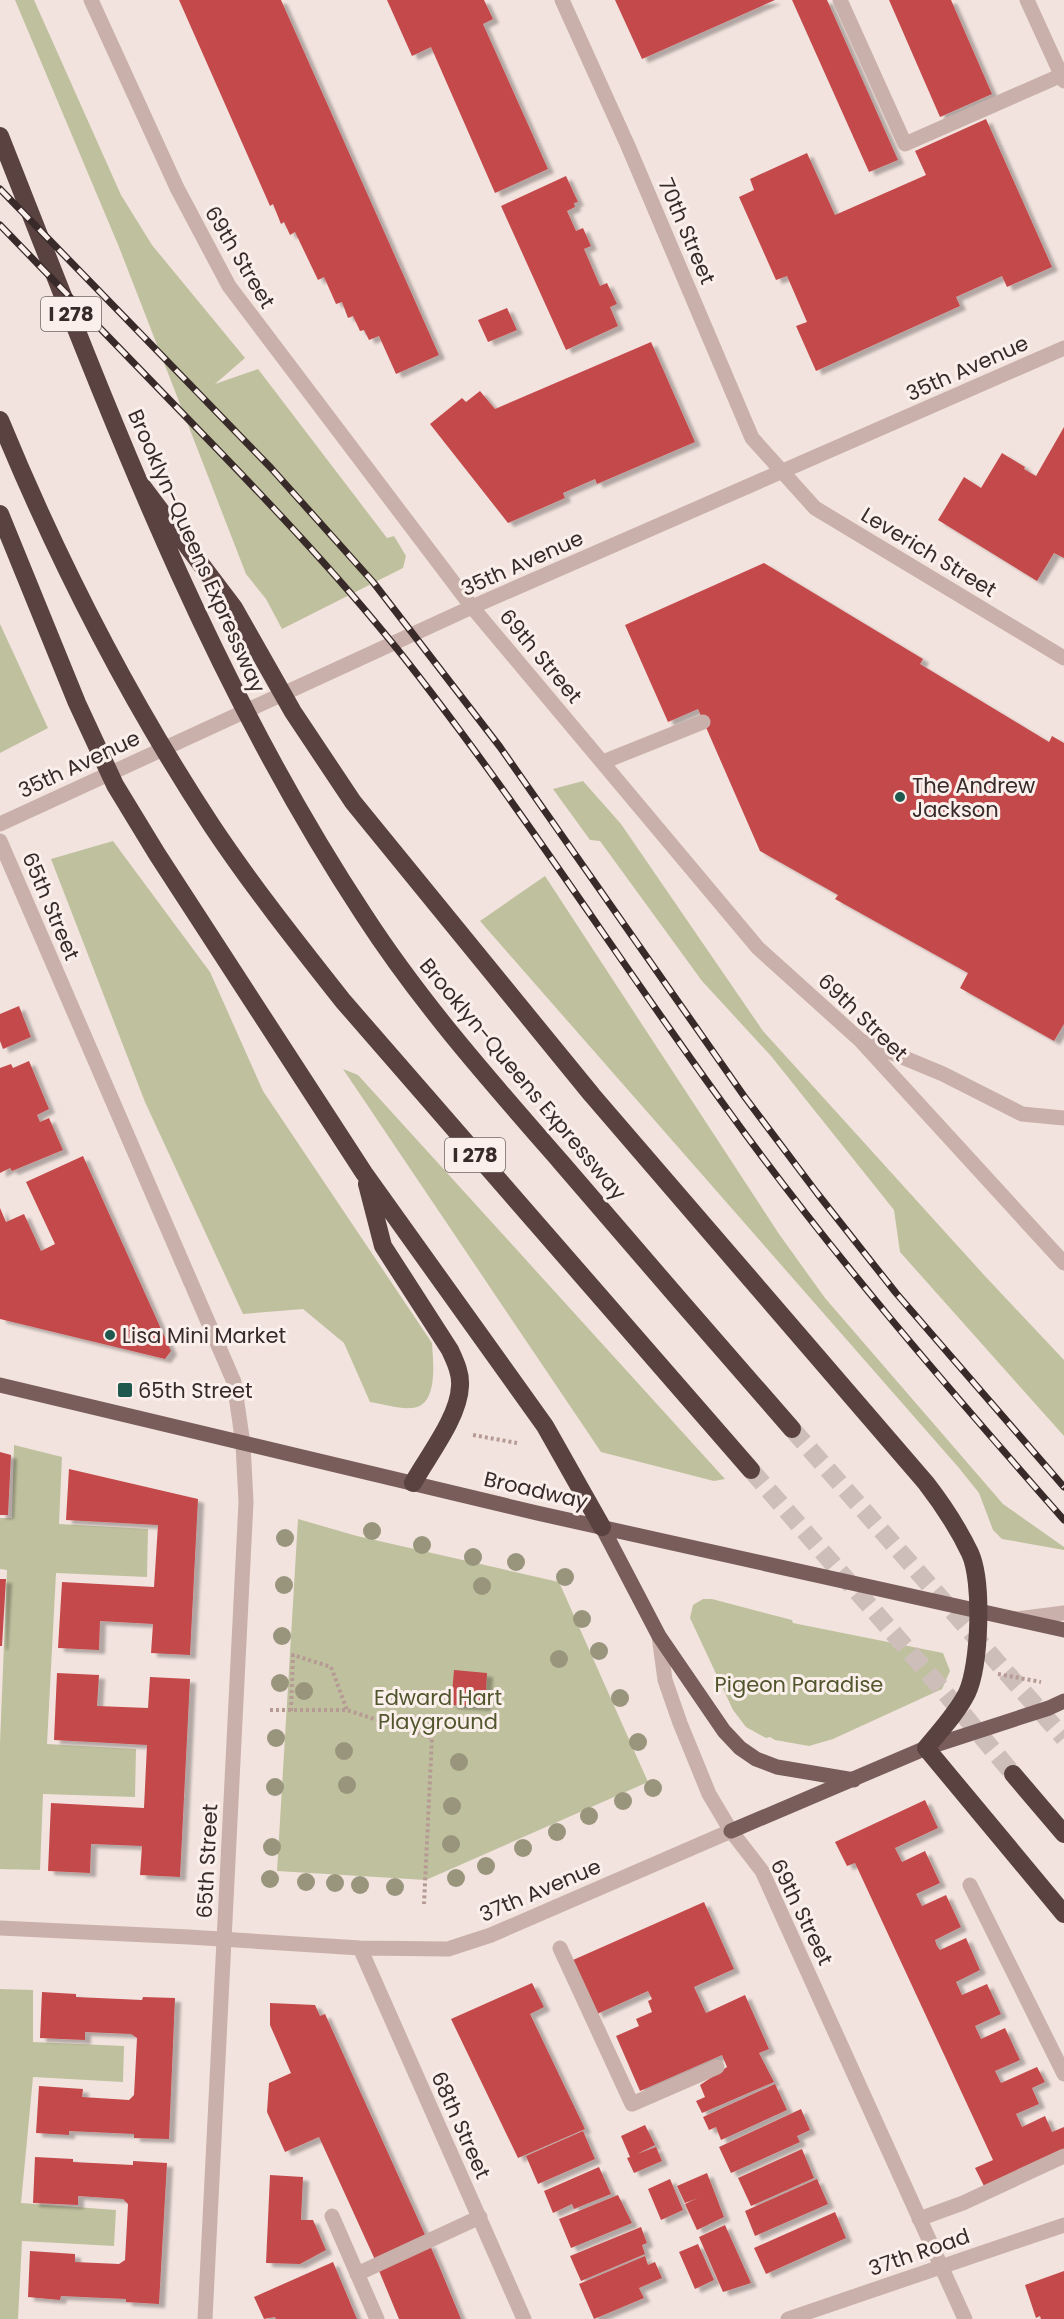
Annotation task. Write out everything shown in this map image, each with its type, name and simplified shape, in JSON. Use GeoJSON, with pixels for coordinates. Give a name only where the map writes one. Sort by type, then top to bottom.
{"type":"FeatureCollection","features":[{"type":"Feature","properties":{"kind":"highway","name":"Brooklyn-Queens Expressway"},"geometry":{"type":"LineString","coordinates":[[0,129],[2,142],[139,482],[199,620],[230,683],[301,814],[367,920],[487,1077],[792,1429]]}},
{"type":"Feature","properties":{"kind":"highway","name":"I 278"},"geometry":{"type":"LineString","coordinates":[[0,420],[63,563],[152,729],[214,828],[303,951],[358,1018],[751,1470]]}},
{"type":"Feature","properties":{"kind":"highway"},"geometry":{"type":"LineString","coordinates":[[139,482],[234,608],[293,712],[353,802],[592,1095],[936,1497],[959,1530],[963,1543],[970,1553],[976,1583],[977,1644],[974,1669],[967,1692],[926,1748],[1064,1914]]}},
{"type":"Feature","properties":{"kind":"highway"},"geometry":{"type":"LineString","coordinates":[[0,514],[77,703],[115,785],[157,854],[364,1173],[545,1426],[602,1527]]}},
{"type":"Feature","properties":{"kind":"highway"},"geometry":{"type":"LineString","coordinates":[[364,1173],[383,1246],[450,1350],[458,1368],[460,1386],[457,1403],[413,1483]]}},
{"type":"Feature","properties":{"kind":"highway"},"geometry":{"type":"LineString","coordinates":[[1013,1774],[1064,1834]]}},
{"type":"Feature","properties":{"kind":"main road","name":"Broadway"},"geometry":{"type":"LineString","coordinates":[[0,1385],[602,1527],[1064,1630]]}},
{"type":"Feature","properties":{"kind":"main road","name":"69th Street"},"geometry":{"type":"LineString","coordinates":[[602,1527],[659,1636]]}},
{"type":"Feature","properties":{"kind":"main road"},"geometry":{"type":"LineString","coordinates":[[659,1636],[724,1731],[740,1748],[756,1760],[777,1767],[854,1780]]}},
{"type":"Feature","properties":{"kind":"main road","name":"37th Avenue"},"geometry":{"type":"LineString","coordinates":[[731,1832],[926,1748],[1064,1701]]}},
{"type":"Feature","properties":{"kind":"street","name":"69th Street"},"geometry":{"type":"LineString","coordinates":[[91,0],[177,188],[229,286],[472,607],[758,948],[860,1040],[1064,1263]]}},
{"type":"Feature","properties":{"kind":"street","name":"70th Street"},"geometry":{"type":"LineString","coordinates":[[562,0],[628,146],[752,438],[783,471]]}},
{"type":"Feature","properties":{"kind":"street"},"geometry":{"type":"LineString","coordinates":[[840,0],[905,144],[1063,77],[1027,0]]}},
{"type":"Feature","properties":{"kind":"street","name":"35th Avenue"},"geometry":{"type":"LineString","coordinates":[[0,824],[472,607],[1064,348]]}},
{"type":"Feature","properties":{"kind":"street","name":"Leverich Street"},"geometry":{"type":"LineString","coordinates":[[783,471],[815,508],[1064,658]]}},
{"type":"Feature","properties":{"kind":"street"},"geometry":{"type":"LineString","coordinates":[[603,762],[704,722]]}},
{"type":"Feature","properties":{"kind":"street","name":"65th Street"},"geometry":{"type":"LineString","coordinates":[[0,842],[234,1382],[243,1444],[246,1502],[205,2319]]}},
{"type":"Feature","properties":{"kind":"street"},"geometry":{"type":"LineString","coordinates":[[860,1040],[943,1074],[1022,1114],[1064,1119]]}},
{"type":"Feature","properties":{"kind":"street"},"geometry":{"type":"LineString","coordinates":[[1015,1619],[1064,1613]]}},
{"type":"Feature","properties":{"kind":"street","name":"69th Street"},"geometry":{"type":"LineString","coordinates":[[659,1636],[665,1680],[709,1794],[731,1832],[762,1870],[965,2319]]}},
{"type":"Feature","properties":{"kind":"street","name":"37th Avenue"},"geometry":{"type":"LineString","coordinates":[[0,1928],[360,1948],[448,1949],[468,1943],[731,1832]]}},
{"type":"Feature","properties":{"kind":"street"},"geometry":{"type":"LineString","coordinates":[[970,1885],[1064,2074]]}},
{"type":"Feature","properties":{"kind":"street","name":"68th Street"},"geometry":{"type":"LineString","coordinates":[[360,1948],[524,2319]]}},
{"type":"Feature","properties":{"kind":"street"},"geometry":{"type":"LineString","coordinates":[[560,1948],[632,2104],[717,2067]]}},
{"type":"Feature","properties":{"kind":"street"},"geometry":{"type":"LineString","coordinates":[[919,2219],[963,2202],[1064,2156]]}},
{"type":"Feature","properties":{"kind":"street"},"geometry":{"type":"LineString","coordinates":[[332,2216],[377,2319]]}},
{"type":"Feature","properties":{"kind":"street"},"geometry":{"type":"LineString","coordinates":[[357,2274],[480,2217]]}},
{"type":"Feature","properties":{"kind":"street","name":"37th Road"},"geometry":{"type":"LineString","coordinates":[[788,2319],[1064,2225]]}},
{"type":"Feature","properties":{"kind":"path"},"geometry":{"type":"LineString","coordinates":[[468,1435],[517,1443]]}},
{"type":"Feature","properties":{"kind":"path"},"geometry":{"type":"LineString","coordinates":[[496,1439],[500,1447]]}},
{"type":"Feature","properties":{"kind":"path"},"geometry":{"type":"LineString","coordinates":[[291,1711],[293,1654],[331,1667],[347,1710]]}},
{"type":"Feature","properties":{"kind":"path"},"geometry":{"type":"LineString","coordinates":[[993,1673],[1044,1682]]}},
{"type":"Feature","properties":{"kind":"path"},"geometry":{"type":"LineString","coordinates":[[270,1710],[347,1710],[432,1738],[424,1904]]}},
{"type":"Feature","properties":{"kind":"green space"},"geometry":{"type":"Polygon","coordinates":[[[15,0],[34,0],[121,195],[152,245],[245,358],[215,384],[258,369],[387,538],[394,536],[406,556],[403,568],[282,629],[266,599],[246,574],[119,247],[15,0]]]}},
{"type":"Feature","properties":{"kind":"green space"},"geometry":{"type":"Polygon","coordinates":[[[0,624],[48,728],[0,753],[0,624]]]}},
{"type":"Feature","properties":{"kind":"green space"},"geometry":{"type":"Polygon","coordinates":[[[583,781],[621,824],[763,1031],[1064,1360],[1064,1436],[900,1252],[894,1210],[771,1056],[702,981],[600,841],[590,840],[553,789],[583,781]]]}},
{"type":"Feature","properties":{"kind":"green space"},"geometry":{"type":"Polygon","coordinates":[[[113,841],[210,972],[263,1091],[432,1343],[432,1382],[427,1400],[421,1405],[402,1408],[370,1402],[344,1343],[303,1309],[243,1314],[145,1102],[51,859],[113,841]]]}},
{"type":"Feature","properties":{"kind":"green space"},"geometry":{"type":"Polygon","coordinates":[[[545,876],[779,1234],[825,1298],[1003,1504],[1064,1547],[1064,1550],[1002,1539],[993,1530],[979,1493],[959,1468],[480,921],[545,876]]]}},
{"type":"Feature","properties":{"kind":"green space"},"geometry":{"type":"Polygon","coordinates":[[[343,1069],[358,1075],[725,1479],[714,1481],[601,1452],[343,1069]]]}},
{"type":"Feature","properties":{"kind":"green space"},"geometry":{"type":"Polygon","coordinates":[[[14,1445],[62,1457],[59,1524],[148,1529],[147,1577],[56,1573],[47,1744],[136,1749],[135,1797],[43,1794],[40,1870],[0,1869],[0,1743],[7,1570],[0,1569],[0,1518],[12,1518],[14,1445]]]}},
{"type":"Feature","properties":{"kind":"green space","name":"Edward Hart Playground"},"geometry":{"type":"Polygon","coordinates":[[[298,1519],[357,1536],[559,1582],[648,1782],[426,1880],[277,1871],[298,1519]]]}},
{"type":"Feature","properties":{"kind":"green space","name":"Pigeon Paradise"},"geometry":{"type":"Polygon","coordinates":[[[703,1599],[712,1599],[792,1620],[793,1623],[943,1653],[950,1671],[942,1689],[833,1739],[809,1746],[766,1738],[746,1727],[733,1710],[690,1618],[693,1605],[703,1599]]]}},
{"type":"Feature","properties":{"kind":"green space"},"geometry":{"type":"Polygon","coordinates":[[[0,1989],[33,1990],[33,2042],[124,2046],[123,2082],[33,2077],[21,2203],[116,2210],[114,2246],[22,2241],[18,2319],[0,2319],[0,1989]]]}},
{"type":"Feature","properties":{"kind":"building"},"geometry":{"type":"Polygon","coordinates":[[[179,0],[281,0],[439,355],[396,374],[379,336],[369,340],[364,330],[360,331],[353,316],[348,318],[342,302],[336,304],[324,277],[318,280],[295,232],[290,235],[284,222],[281,224],[273,204],[270,206],[179,0]]]}},
{"type":"Feature","properties":{"kind":"building"},"geometry":{"type":"Polygon","coordinates":[[[387,0],[484,0],[493,19],[483,24],[548,169],[495,193],[431,47],[412,56],[387,0]]]}},
{"type":"Feature","properties":{"kind":"building"},"geometry":{"type":"Polygon","coordinates":[[[615,0],[775,0],[642,59],[615,0]]]}},
{"type":"Feature","properties":{"kind":"building"},"geometry":{"type":"Polygon","coordinates":[[[792,0],[827,0],[898,160],[869,172],[792,0]]]}},
{"type":"Feature","properties":{"kind":"building"},"geometry":{"type":"Polygon","coordinates":[[[889,0],[951,0],[992,94],[940,117],[889,0]]]}},
{"type":"Feature","properties":{"kind":"building"},"geometry":{"type":"Polygon","coordinates":[[[986,119],[1052,267],[1007,287],[1002,276],[956,297],[960,306],[816,371],[796,326],[807,322],[787,276],[776,280],[739,197],[754,190],[750,179],[807,153],[835,215],[926,175],[915,151],[986,119]]]}},
{"type":"Feature","properties":{"kind":"building"},"geometry":{"type":"Polygon","coordinates":[[[566,176],[578,202],[574,203],[575,207],[567,211],[576,231],[583,228],[591,246],[584,249],[600,286],[607,283],[617,304],[610,307],[618,326],[566,350],[501,206],[566,176]]]}},
{"type":"Feature","properties":{"kind":"building"},"geometry":{"type":"Polygon","coordinates":[[[507,308],[517,330],[488,342],[478,320],[507,308]]]}},
{"type":"Feature","properties":{"kind":"building"},"geometry":{"type":"Polygon","coordinates":[[[651,342],[695,442],[597,484],[595,479],[563,493],[565,498],[508,523],[430,424],[462,398],[466,402],[480,391],[495,409],[651,342]]]}},
{"type":"Feature","properties":{"kind":"building"},"geometry":{"type":"Polygon","coordinates":[[[1064,427],[1064,558],[1054,553],[1037,581],[938,520],[964,477],[981,488],[1002,453],[1036,476],[1064,427]]]}},
{"type":"Feature","properties":{"kind":"building","name":"The Andrew Jackson"},"geometry":{"type":"Polygon","coordinates":[[[764,563],[923,659],[920,664],[1049,742],[1052,736],[1064,743],[1064,1024],[1054,1041],[960,988],[968,973],[835,899],[838,895],[760,851],[698,709],[668,722],[625,625],[764,563]]]}},
{"type":"Feature","properties":{"kind":"building"},"geometry":{"type":"Polygon","coordinates":[[[19,1006],[31,1037],[3,1049],[0,1041],[0,1014],[19,1006]]]}},
{"type":"Feature","properties":{"kind":"building"},"geometry":{"type":"Polygon","coordinates":[[[29,1061],[49,1109],[37,1115],[40,1122],[49,1118],[63,1150],[12,1171],[10,1168],[0,1173],[0,1068],[11,1064],[13,1068],[29,1061]]]}},
{"type":"Feature","properties":{"kind":"building"},"geometry":{"type":"Polygon","coordinates":[[[83,1156],[171,1351],[165,1359],[0,1319],[0,1208],[6,1222],[24,1214],[41,1251],[55,1244],[26,1182],[83,1156]]]}},
{"type":"Feature","properties":{"kind":"building"},"geometry":{"type":"Polygon","coordinates":[[[0,1452],[11,1455],[8,1515],[0,1515],[0,1452]]]}},
{"type":"Feature","properties":{"kind":"building"},"geometry":{"type":"Polygon","coordinates":[[[69,1469],[198,1499],[190,1655],[151,1653],[153,1624],[100,1621],[99,1650],[58,1648],[62,1582],[154,1587],[158,1525],[66,1520],[69,1469]]]}},
{"type":"Feature","properties":{"kind":"building"},"geometry":{"type":"Polygon","coordinates":[[[0,1579],[6,1579],[2,1646],[0,1646],[0,1579]]]}},
{"type":"Feature","properties":{"kind":"building"},"geometry":{"type":"Polygon","coordinates":[[[454,1670],[487,1673],[485,1707],[451,1705],[454,1670]]]}},
{"type":"Feature","properties":{"kind":"building"},"geometry":{"type":"Polygon","coordinates":[[[57,1673],[99,1675],[97,1706],[148,1708],[150,1677],[190,1679],[180,1877],[140,1875],[142,1846],[91,1844],[90,1873],[48,1871],[51,1803],[144,1808],[147,1745],[54,1740],[57,1673]]]}},
{"type":"Feature","properties":{"kind":"building"},"geometry":{"type":"Polygon","coordinates":[[[925,1800],[938,1828],[895,1848],[902,1862],[925,1851],[940,1883],[916,1894],[922,1906],[946,1895],[961,1927],[935,1940],[937,1946],[940,1950],[966,1938],[980,1970],[956,1982],[962,1995],[987,1984],[1001,2014],[975,2026],[981,2039],[1005,2028],[1020,2060],[995,2071],[1001,2083],[1037,2067],[1045,2082],[1032,2088],[1039,2104],[1016,2114],[1022,2127],[1045,2116],[1052,2132],[1064,2127],[1064,2152],[985,2188],[975,2168],[993,2160],[855,1863],[847,1866],[835,1842],[925,1800]]]}},
{"type":"Feature","properties":{"kind":"building"},"geometry":{"type":"Polygon","coordinates":[[[704,1902],[734,1969],[694,1987],[706,2013],[745,1995],[769,2049],[759,2053],[774,2082],[702,2113],[696,2101],[705,2097],[700,2085],[727,2067],[722,2055],[640,2091],[616,2036],[639,2026],[636,2019],[652,2012],[648,2001],[652,1999],[648,1991],[597,2014],[573,1960],[704,1902]]]}},
{"type":"Feature","properties":{"kind":"building"},"geometry":{"type":"Polygon","coordinates":[[[532,1983],[544,2007],[530,2014],[585,2129],[518,2158],[451,2019],[532,1983]]]}},
{"type":"Feature","properties":{"kind":"building"},"geometry":{"type":"Polygon","coordinates":[[[42,1992],[76,1994],[76,1997],[142,2000],[143,1997],[175,1998],[169,2139],[134,2138],[134,2134],[69,2131],[69,2135],[36,2133],[39,2086],[83,2089],[82,2097],[129,2100],[134,2095],[137,2038],[131,2034],[85,2032],[85,2040],[40,2038],[42,1992]]]}},
{"type":"Feature","properties":{"kind":"building"},"geometry":{"type":"Polygon","coordinates":[[[270,2003],[315,2005],[320,2016],[325,2014],[427,2239],[376,2262],[319,2137],[285,2152],[267,2112],[269,2083],[291,2073],[270,2025],[270,2003]]]}},
{"type":"Feature","properties":{"kind":"building"},"geometry":{"type":"Polygon","coordinates":[[[775,2084],[787,2110],[721,2140],[716,2127],[709,2130],[703,2117],[775,2084]]]}},
{"type":"Feature","properties":{"kind":"building"},"geometry":{"type":"Polygon","coordinates":[[[801,2109],[810,2130],[797,2136],[800,2142],[731,2173],[719,2147],[801,2109]]]}},
{"type":"Feature","properties":{"kind":"building"},"geometry":{"type":"Polygon","coordinates":[[[645,2125],[655,2145],[637,2154],[656,2147],[662,2161],[634,2173],[621,2136],[645,2125]]]}},
{"type":"Feature","properties":{"kind":"building"},"geometry":{"type":"Polygon","coordinates":[[[583,2131],[595,2159],[538,2184],[526,2156],[583,2131]]]}},
{"type":"Feature","properties":{"kind":"building"},"geometry":{"type":"Polygon","coordinates":[[[802,2149],[814,2178],[751,2206],[738,2178],[802,2149]]]}},
{"type":"Feature","properties":{"kind":"building"},"geometry":{"type":"Polygon","coordinates":[[[35,2157],[73,2159],[73,2162],[133,2165],[133,2161],[167,2163],[159,2304],[126,2302],[126,2299],[61,2296],[60,2300],[28,2297],[30,2251],[75,2254],[75,2262],[119,2264],[125,2260],[128,2204],[123,2199],[78,2196],[78,2205],[33,2203],[35,2157]]]}},
{"type":"Feature","properties":{"kind":"building"},"geometry":{"type":"Polygon","coordinates":[[[599,2167],[611,2194],[574,2209],[572,2204],[553,2213],[544,2191],[599,2167]]]}},
{"type":"Feature","properties":{"kind":"building"},"geometry":{"type":"Polygon","coordinates":[[[707,2173],[724,2217],[697,2230],[685,2204],[698,2198],[685,2203],[677,2186],[707,2173]]]}},
{"type":"Feature","properties":{"kind":"building"},"geometry":{"type":"Polygon","coordinates":[[[270,2175],[303,2177],[301,2220],[313,2220],[326,2250],[300,2264],[266,2263],[270,2175]]]}},
{"type":"Feature","properties":{"kind":"building"},"geometry":{"type":"Polygon","coordinates":[[[670,2179],[683,2210],[661,2220],[648,2189],[670,2179]]]}},
{"type":"Feature","properties":{"kind":"building"},"geometry":{"type":"Polygon","coordinates":[[[817,2179],[828,2204],[755,2236],[745,2211],[817,2179]]]}},
{"type":"Feature","properties":{"kind":"building"},"geometry":{"type":"Polygon","coordinates":[[[618,2195],[632,2223],[571,2248],[559,2219],[618,2195]]]}},
{"type":"Feature","properties":{"kind":"building"},"geometry":{"type":"Polygon","coordinates":[[[835,2212],[846,2238],[766,2274],[754,2248],[835,2212]]]}},
{"type":"Feature","properties":{"kind":"building"},"geometry":{"type":"Polygon","coordinates":[[[725,2225],[751,2283],[723,2292],[699,2237],[725,2225]]]}},
{"type":"Feature","properties":{"kind":"building"},"geometry":{"type":"Polygon","coordinates":[[[641,2227],[647,2243],[642,2245],[645,2254],[581,2281],[570,2256],[641,2227]]]}},
{"type":"Feature","properties":{"kind":"building"},"geometry":{"type":"Polygon","coordinates":[[[429,2243],[461,2319],[399,2319],[377,2266],[429,2243]]]}},
{"type":"Feature","properties":{"kind":"building"},"geometry":{"type":"Polygon","coordinates":[[[698,2244],[714,2280],[695,2289],[679,2252],[698,2244]]]}},
{"type":"Feature","properties":{"kind":"building"},"geometry":{"type":"Polygon","coordinates":[[[645,2256],[648,2265],[655,2262],[662,2278],[639,2288],[644,2298],[594,2319],[579,2284],[645,2256]]]}},
{"type":"Feature","properties":{"kind":"building"},"geometry":{"type":"Polygon","coordinates":[[[333,2262],[357,2319],[276,2319],[275,2317],[264,2319],[254,2297],[333,2262]]]}},
{"type":"Feature","properties":{"kind":"building"},"geometry":{"type":"Polygon","coordinates":[[[1064,2271],[1064,2319],[1041,2319],[1040,2316],[1036,2318],[1025,2285],[1064,2271]]]}},
{"type":"Feature","properties":{"kind":"tunnel"},"geometry":{"type":"LineString","coordinates":[[792,1429],[1064,1738]]}},
{"type":"Feature","properties":{"kind":"tunnel"},"geometry":{"type":"LineString","coordinates":[[751,1470],[1013,1774]]}},
{"type":"Feature","properties":{"kind":"railway"},"geometry":{"type":"LineString","coordinates":[[0,189],[271,468],[373,582],[500,747],[744,1096],[817,1193],[896,1293],[1064,1487]]}},
{"type":"Feature","properties":{"kind":"railway"},"geometry":{"type":"LineString","coordinates":[[0,225],[269,503],[398,650],[483,762],[686,1052],[767,1163],[891,1319],[1064,1520]]}},
{"type":"Feature","properties":{"kind":"place","name":"The Andrew Jackson"},"geometry":{"type":"Point","coordinates":[900,797]}},
{"type":"Feature","properties":{"kind":"place","name":"Lisa Mini Market"},"geometry":{"type":"Point","coordinates":[110,1335]}},
{"type":"Feature","properties":{"kind":"place","name":"65th Street"},"geometry":{"type":"Point","coordinates":[125,1390]}}]}
